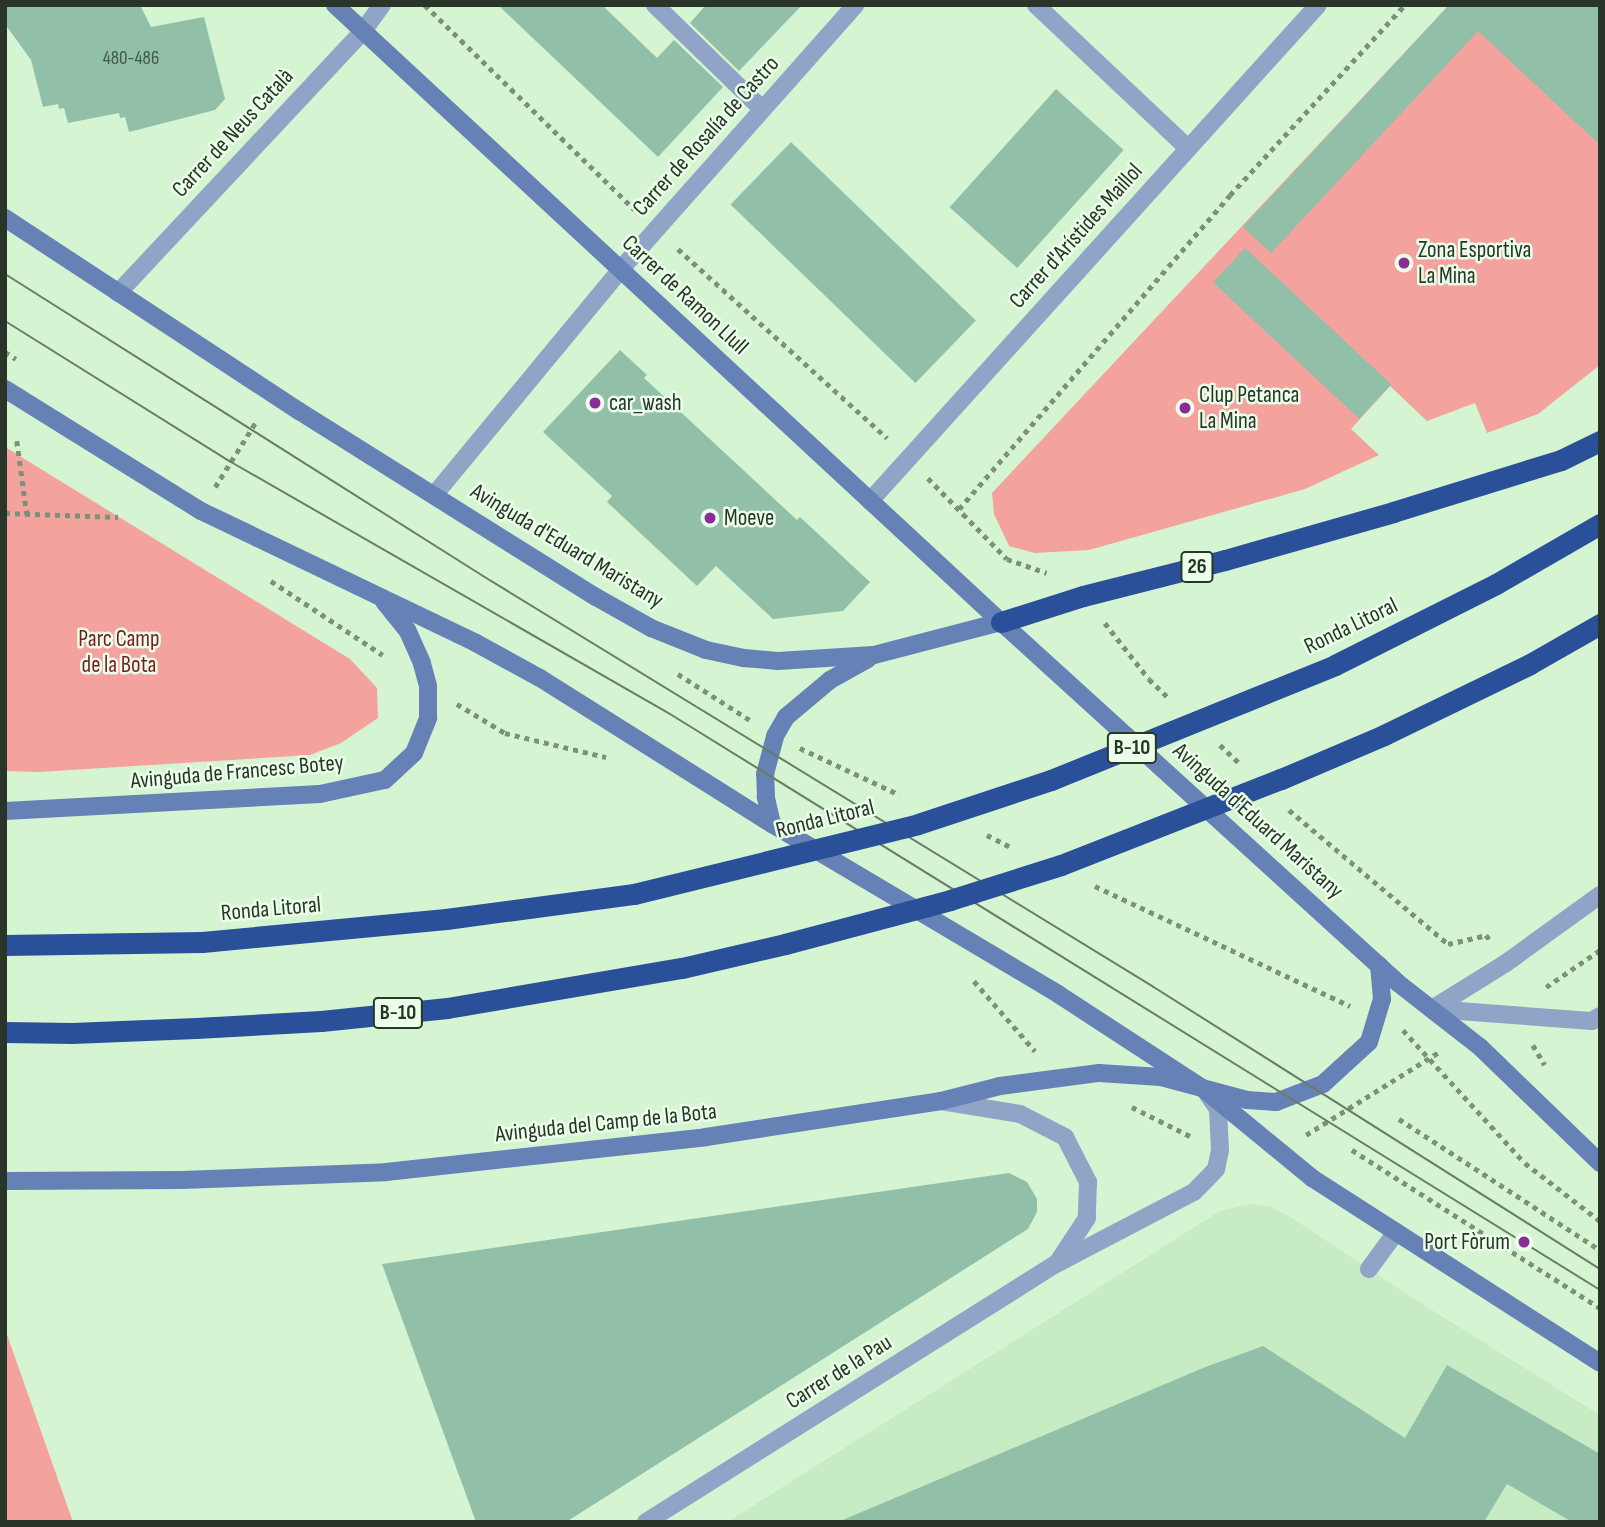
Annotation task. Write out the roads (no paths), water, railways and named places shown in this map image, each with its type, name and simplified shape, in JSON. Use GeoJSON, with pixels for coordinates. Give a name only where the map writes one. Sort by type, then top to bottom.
{"type":"FeatureCollection","features":[{"type":"Feature","properties":{"kind":"highway","name":"26"},"geometry":{"type":"LineString","coordinates":[[1001,622],[1083,596],[1304,539],[1560,460],[1600,441]]}},
{"type":"Feature","properties":{"kind":"highway","name":"Ronda Litoral"},"geometry":{"type":"LineString","coordinates":[[5,945],[202,942],[446,919],[634,894],[918,824],[1051,780],[1335,665],[1496,584],[1600,524]]}},
{"type":"Feature","properties":{"kind":"highway","name":"B-10"},"geometry":{"type":"LineString","coordinates":[[5,1032],[72,1033],[210,1027],[321,1021],[433,1009],[682,968],[785,944],[950,900],[1061,864],[1280,779],[1384,735],[1530,664],[1600,624]]}},
{"type":"Feature","properties":{"kind":"main road","name":"Carrer de Ramon Llull"},"geometry":{"type":"LineString","coordinates":[[335,5],[1001,622]]}},
{"type":"Feature","properties":{"kind":"main road","name":"Avinguda d'Eduard Maristany"},"geometry":{"type":"LineString","coordinates":[[5,218],[118,293],[596,597],[651,628],[706,650],[744,659],[778,661],[874,656],[1001,622],[1379,965],[1480,1047],[1600,1163]]}},
{"type":"Feature","properties":{"kind":"main road"},"geometry":{"type":"LineString","coordinates":[[5,389],[201,511],[475,643],[540,678],[772,824],[1058,994],[1205,1090],[1312,1178],[1600,1363]]}},
{"type":"Feature","properties":{"kind":"main road","name":"Avinguda de Francesc Botey"},"geometry":{"type":"LineString","coordinates":[[5,811],[320,794],[385,780],[414,753],[428,718],[428,687],[422,663],[407,630],[379,597]]}},
{"type":"Feature","properties":{"kind":"main road"},"geometry":{"type":"LineString","coordinates":[[772,824],[766,797],[765,774],[775,736],[786,717],[830,680],[874,656]]}},
{"type":"Feature","properties":{"kind":"main road","name":"Avinguda del Camp de la Bota"},"geometry":{"type":"LineString","coordinates":[[5,1181],[182,1180],[386,1171],[636,1147],[941,1101],[1000,1086],[1099,1073],[1161,1077],[1247,1100],[1276,1102],[1323,1084],[1369,1042],[1382,999],[1379,965]]}},
{"type":"Feature","properties":{"kind":"street","name":"Carrer de Neus Català"},"geometry":{"type":"LineString","coordinates":[[118,293],[363,31],[382,5]]}},
{"type":"Feature","properties":{"kind":"street"},"geometry":{"type":"LineString","coordinates":[[654,5],[762,109]]}},
{"type":"Feature","properties":{"kind":"street","name":"Carrer de Rosalía de Castro"},"geometry":{"type":"LineString","coordinates":[[435,494],[621,269],[855,5]]}},
{"type":"Feature","properties":{"kind":"street"},"geometry":{"type":"LineString","coordinates":[[1036,5],[1188,148]]}},
{"type":"Feature","properties":{"kind":"street","name":"Carrer d'Arístides Maillol"},"geometry":{"type":"LineString","coordinates":[[870,501],[1318,5]]}},
{"type":"Feature","properties":{"kind":"street"},"geometry":{"type":"LineString","coordinates":[[1432,1009],[1506,963],[1600,895]]}},
{"type":"Feature","properties":{"kind":"street"},"geometry":{"type":"LineString","coordinates":[[1432,1009],[1592,1021],[1600,1016]]}},
{"type":"Feature","properties":{"kind":"street","name":"Carrer de la Pau"},"geometry":{"type":"LineString","coordinates":[[646,1522],[1058,1263],[1194,1192],[1216,1169],[1222,1128],[1218,1108],[1205,1090]]}},
{"type":"Feature","properties":{"kind":"street","name":"Carrer de la Pau"},"geometry":{"type":"LineString","coordinates":[[941,1101],[1020,1114],[1065,1137],[1088,1182],[1087,1217],[1058,1263]]}},
{"type":"Feature","properties":{"kind":"street"},"geometry":{"type":"LineString","coordinates":[[1369,1269],[1396,1233]]}},
{"type":"Feature","properties":{"kind":"tram line"},"geometry":{"type":"LineString","coordinates":[[5,274],[483,576],[1152,986],[1600,1269]]}},
{"type":"Feature","properties":{"kind":"tram line"},"geometry":{"type":"LineString","coordinates":[[5,321],[231,462],[670,714],[1600,1290]]}},
{"type":"Feature","properties":{"kind":"place","name":"Zona Esportiva La Mina"},"geometry":{"type":"Point","coordinates":[1404,263]}},
{"type":"Feature","properties":{"kind":"place","name":"car_wash"},"geometry":{"type":"Point","coordinates":[595,403]}},
{"type":"Feature","properties":{"kind":"place","name":"Clup Petanca La Mina"},"geometry":{"type":"Point","coordinates":[1185,408]}},
{"type":"Feature","properties":{"kind":"place","name":"Moeve"},"geometry":{"type":"Point","coordinates":[710,518]}},
{"type":"Feature","properties":{"kind":"place","name":"Port Fòrum"},"geometry":{"type":"Point","coordinates":[1524,1242]}},
{"type":"Feature","properties":{"kind":"park label","name":"Parc Camp de la Bota"},"geometry":{"type":"Point","coordinates":[119,652]}}]}
